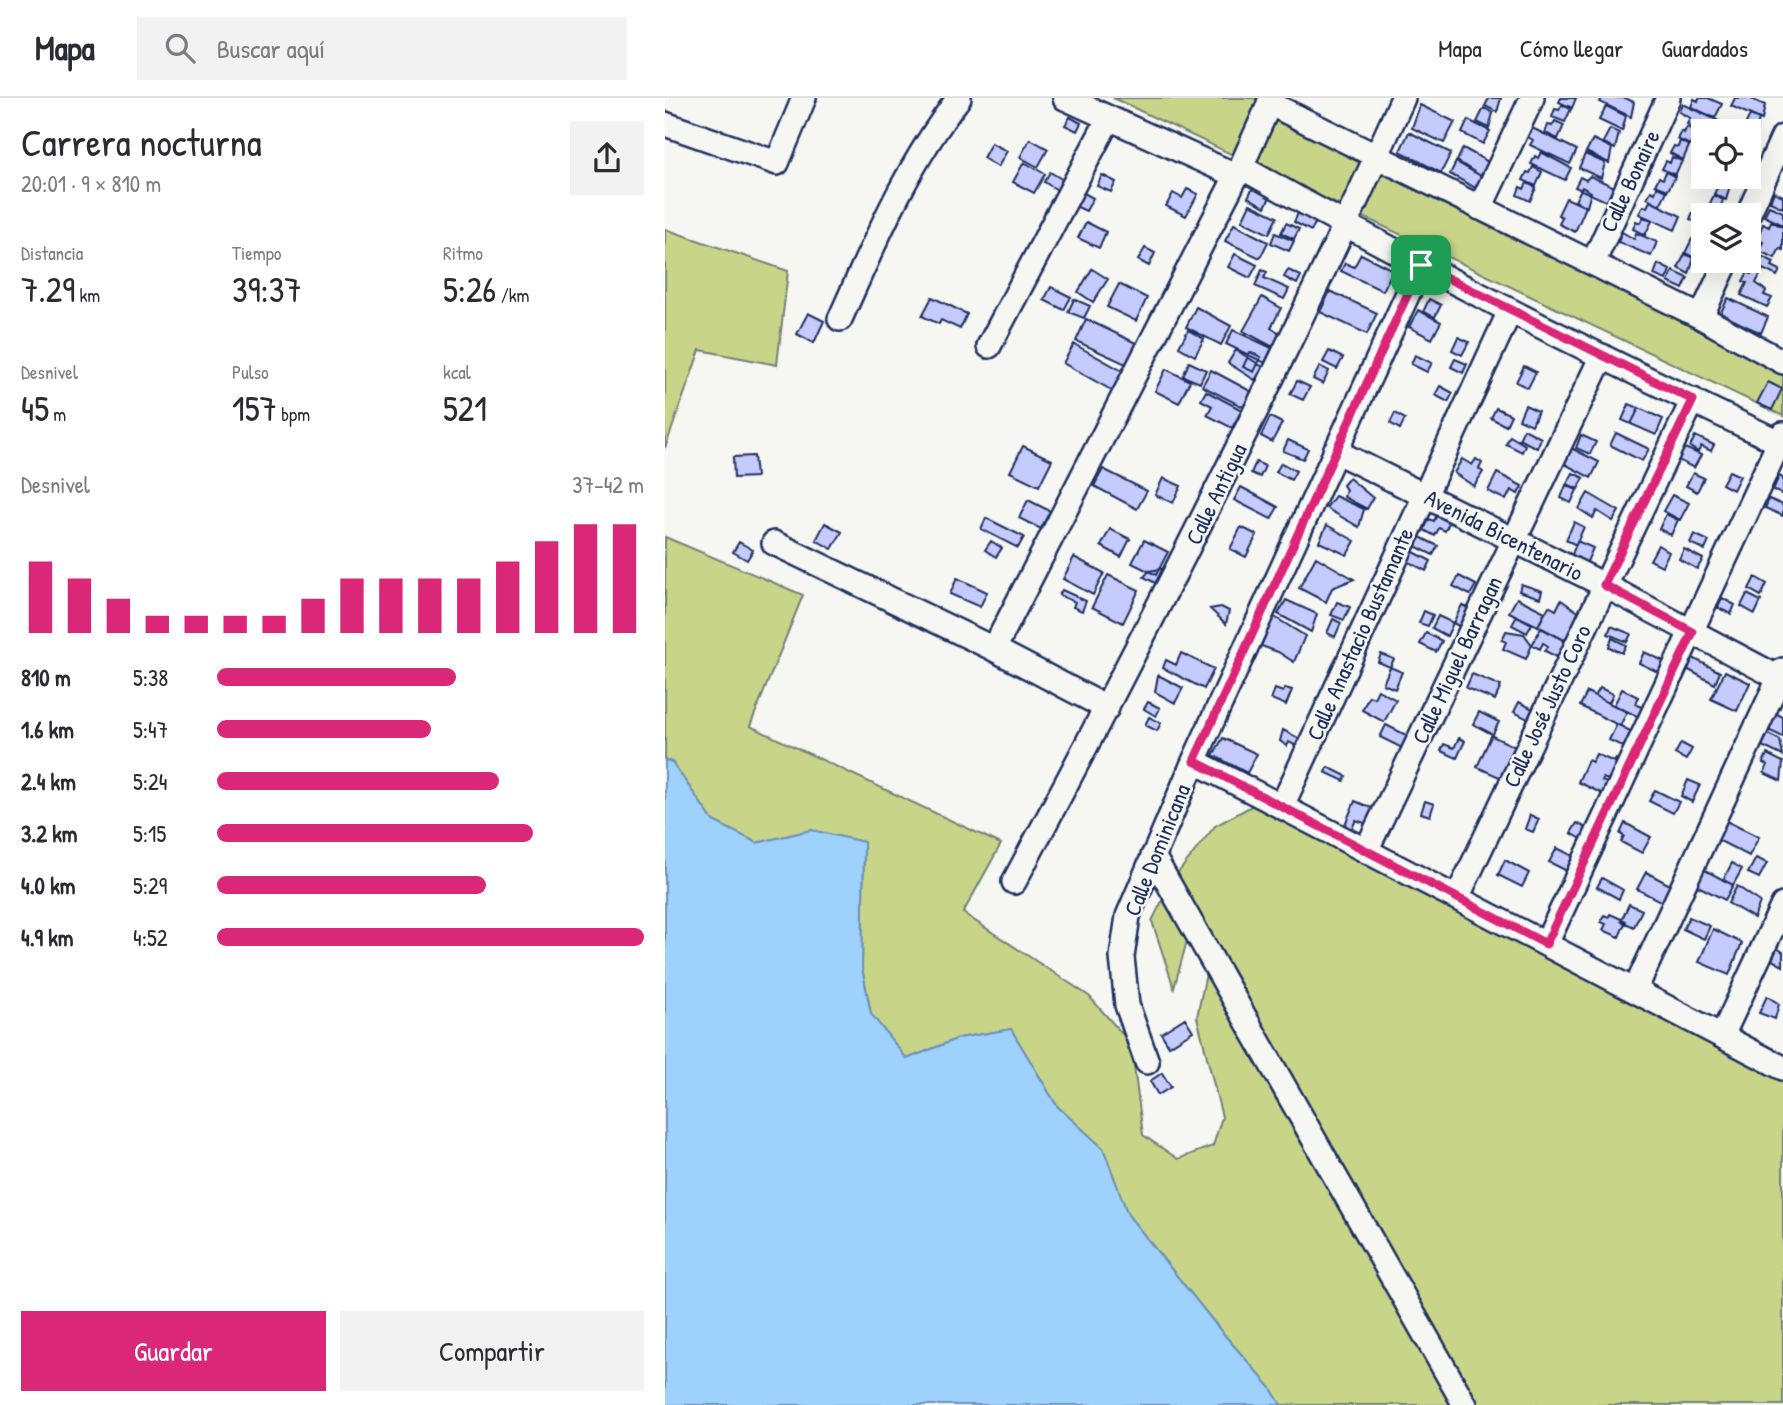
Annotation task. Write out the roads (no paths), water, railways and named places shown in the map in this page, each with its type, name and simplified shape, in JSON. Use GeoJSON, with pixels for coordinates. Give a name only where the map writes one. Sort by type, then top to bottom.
{"type":"FeatureCollection","features":[{"type":"Feature","properties":{"kind":"street"},"geometry":{"type":"LineString","coordinates":[[665,124],[777,163],[804,98]]}},
{"type":"Feature","properties":{"kind":"street"},"geometry":{"type":"LineString","coordinates":[[840,319],[895,196],[936,128],[959,98]]}},
{"type":"Feature","properties":{"kind":"street"},"geometry":{"type":"LineString","coordinates":[[1065,98],[1239,171],[1510,312],[1782,440],[1546,944]]}},
{"type":"Feature","properties":{"kind":"street","name":"Calle Antigua"},"geometry":{"type":"LineString","coordinates":[[1014,882],[1199,531],[1346,226],[1403,98]]}},
{"type":"Feature","properties":{"kind":"street"},"geometry":{"type":"LineString","coordinates":[[1480,208],[1532,98]]}},
{"type":"Feature","properties":{"kind":"street","name":"Calle Bonaire"},"geometry":{"type":"LineString","coordinates":[[1593,263],[1668,98]]}},
{"type":"Feature","properties":{"kind":"street"},"geometry":{"type":"LineString","coordinates":[[994,649],[1239,171],[1271,101],[1377,157],[1701,317],[1783,362]]}},
{"type":"Feature","properties":{"kind":"street"},"geometry":{"type":"LineString","coordinates":[[989,346],[1109,118]]}},
{"type":"Feature","properties":{"kind":"street"},"geometry":{"type":"LineString","coordinates":[[1753,203],[1783,138]]}},
{"type":"Feature","properties":{"kind":"street","name":"Calle Dominicana"},"geometry":{"type":"LineString","coordinates":[[1147,1062],[1126,1005],[1122,957],[1128,916],[1194,761],[1421,265]]}},
{"type":"Feature","properties":{"kind":"street"},"geometry":{"type":"LineString","coordinates":[[1701,317],[1721,273]]}},
{"type":"Feature","properties":{"kind":"street","name":"Calle Anastacio Bustamante"},"geometry":{"type":"LineString","coordinates":[[1282,806],[1510,312]]}},
{"type":"Feature","properties":{"kind":"street","name":"Calle Miguel Barragan"},"geometry":{"type":"LineString","coordinates":[[1366,851],[1602,356]]}},
{"type":"Feature","properties":{"kind":"street","name":"Calle José Justo Coro"},"geometry":{"type":"LineString","coordinates":[[1457,898],[1693,400]]}},
{"type":"Feature","properties":{"kind":"street","name":"Avenida Bicentenario"},"geometry":{"type":"LineString","coordinates":[[1335,451],[1782,676]]}},
{"type":"Feature","properties":{"kind":"street"},"geometry":{"type":"LineString","coordinates":[[774,543],[994,649],[1107,708]]}},
{"type":"Feature","properties":{"kind":"street"},"geometry":{"type":"LineString","coordinates":[[1635,990],[1782,676]]}},
{"type":"Feature","properties":{"kind":"street"},"geometry":{"type":"LineString","coordinates":[[1194,761],[1783,1068]]}},
{"type":"Feature","properties":{"kind":"street"},"geometry":{"type":"LineString","coordinates":[[1153,856],[1465,1405]]}},
{"type":"Feature","properties":{"kind":"street"},"geometry":{"type":"LineString","coordinates":[[1722,1036],[1783,905]]}},
{"type":"Feature","properties":{"kind":"water"},"geometry":{"type":"Polygon","coordinates":[[[665,760],[672,762],[713,821],[757,843],[811,830],[864,842],[862,968],[871,1014],[907,1059],[959,1038],[1011,1029],[1057,1106],[1103,1148],[1128,1215],[1221,1331],[1270,1387],[1281,1405],[665,1405],[665,760]]]}}]}
